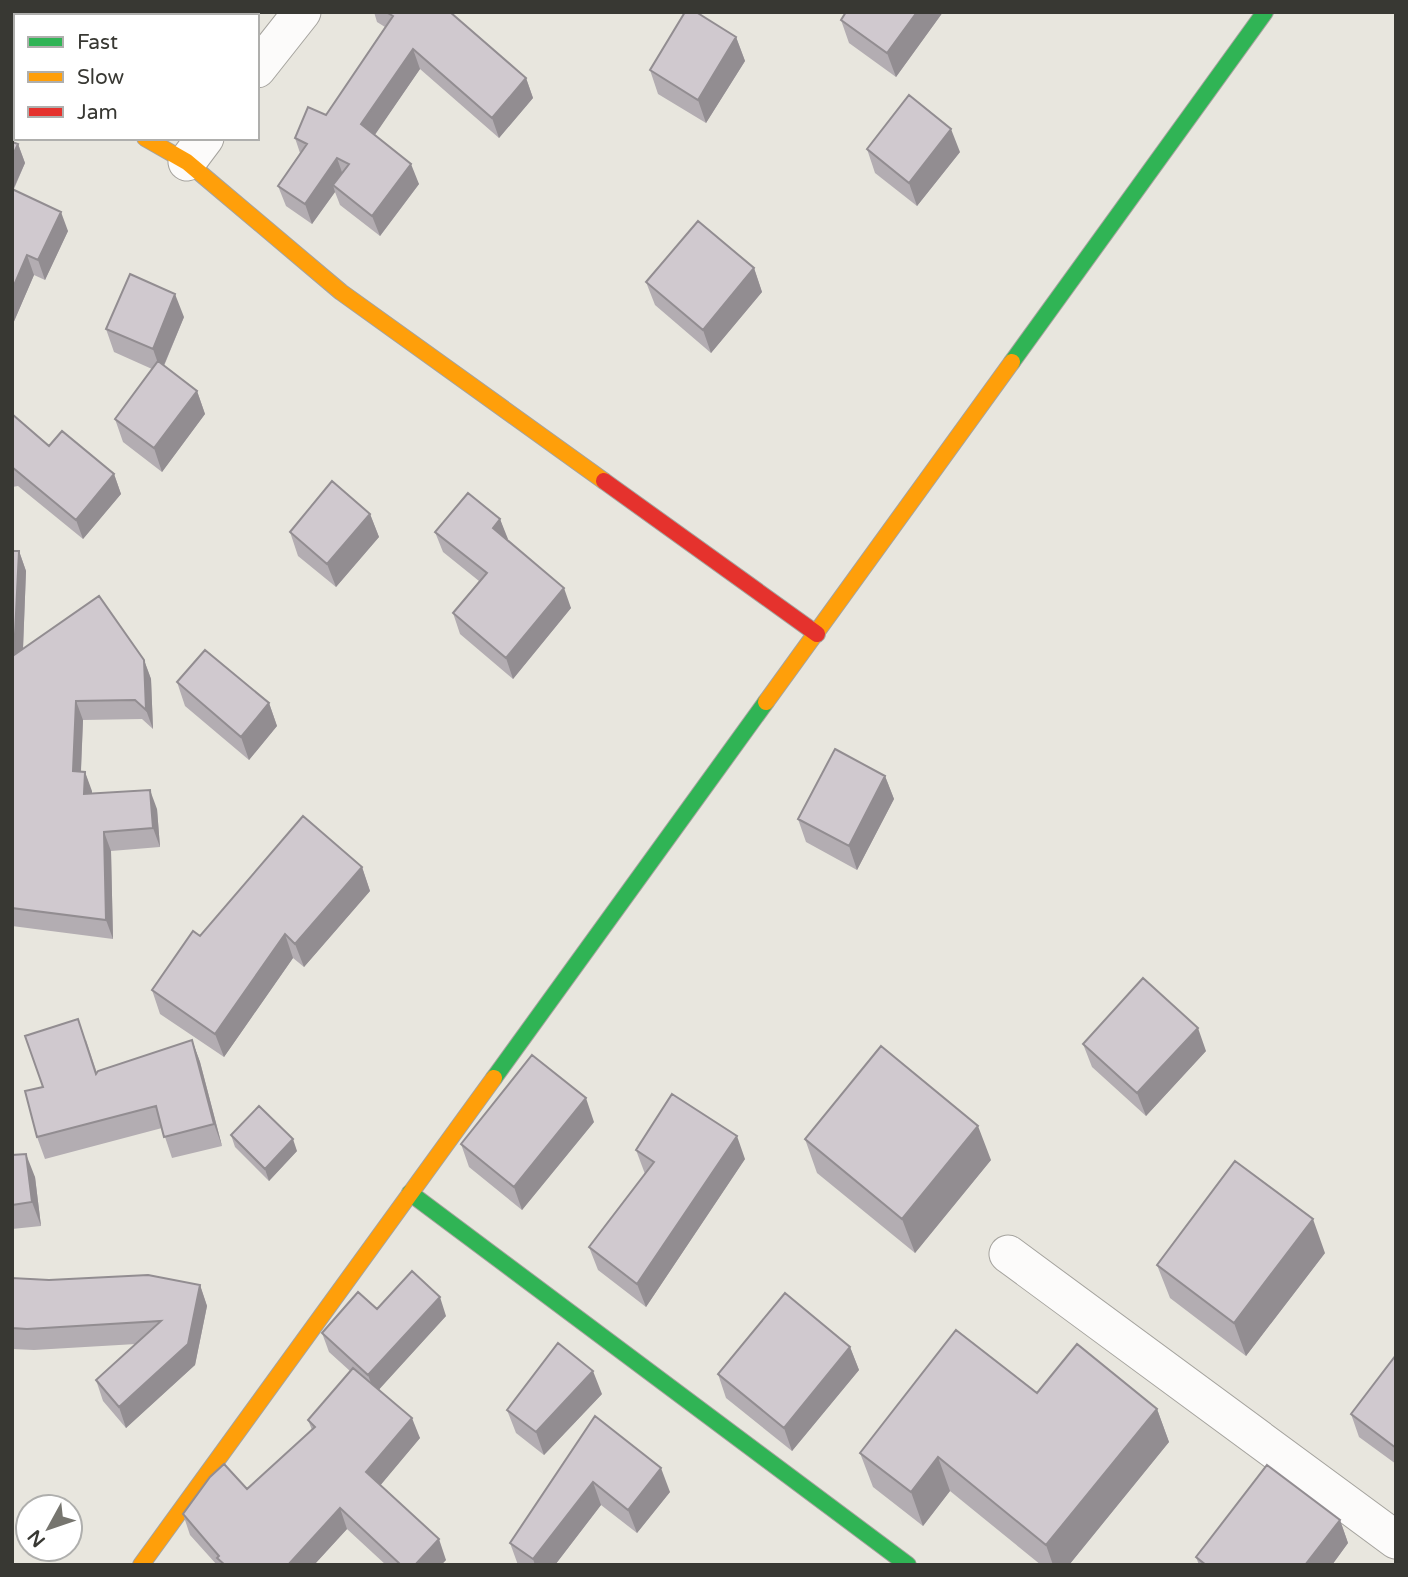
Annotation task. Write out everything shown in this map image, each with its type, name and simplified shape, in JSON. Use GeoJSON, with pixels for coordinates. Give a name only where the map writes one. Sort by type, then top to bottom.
{"type":"FeatureCollection","features":[{"type":"Feature","properties":{"kind":"street"},"geometry":{"type":"LineString","coordinates":[[259,66],[302,12]]}},
{"type":"Feature","properties":{"kind":"street"},"geometry":{"type":"LineString","coordinates":[[141,1565],[1265,12]]}},
{"type":"Feature","properties":{"kind":"street"},"geometry":{"type":"LineString","coordinates":[[154,140],[196,150],[341,292],[817,634]]}},
{"type":"Feature","properties":{"kind":"street"},"geometry":{"type":"LineString","coordinates":[[410,1193],[908,1565]]}},
{"type":"Feature","properties":{"kind":"street"},"geometry":{"type":"LineString","coordinates":[[1009,1254],[1396,1540]]}},
{"type":"Feature","properties":{"kind":"building"},"geometry":{"type":"Polygon","coordinates":[[[386,12],[450,12],[526,78],[492,118],[413,49],[361,124],[411,164],[372,216],[333,185],[349,164],[337,158],[305,204],[278,186],[307,144],[295,138],[308,107],[326,115],[393,16],[386,12]]]}},
{"type":"Feature","properties":{"kind":"building"},"geometry":{"type":"Polygon","coordinates":[[[685,12],[696,12],[736,37],[698,100],[650,70],[685,12]]]}},
{"type":"Feature","properties":{"kind":"building"},"geometry":{"type":"Polygon","coordinates":[[[846,12],[917,12],[887,53],[841,20],[846,12]]]}},
{"type":"Feature","properties":{"kind":"building"},"geometry":{"type":"Polygon","coordinates":[[[909,95],[951,129],[909,183],[867,149],[909,95]]]}},
{"type":"Feature","properties":{"kind":"building"},"geometry":{"type":"Polygon","coordinates":[[[12,142],[18,144],[12,157],[12,142]]]}},
{"type":"Feature","properties":{"kind":"building"},"geometry":{"type":"Polygon","coordinates":[[[12,189],[61,212],[38,260],[27,255],[12,290],[12,189]]]}},
{"type":"Feature","properties":{"kind":"building"},"geometry":{"type":"Polygon","coordinates":[[[698,221],[754,268],[703,330],[646,282],[698,221]]]}},
{"type":"Feature","properties":{"kind":"building"},"geometry":{"type":"Polygon","coordinates":[[[130,274],[175,294],[153,349],[106,329],[130,274]]]}},
{"type":"Feature","properties":{"kind":"building"},"geometry":{"type":"Polygon","coordinates":[[[158,361],[197,391],[154,448],[115,419],[158,361]]]}},
{"type":"Feature","properties":{"kind":"building"},"geometry":{"type":"Polygon","coordinates":[[[12,414],[49,446],[62,431],[114,474],[76,520],[12,467],[12,414]]]}},
{"type":"Feature","properties":{"kind":"building"},"geometry":{"type":"Polygon","coordinates":[[[332,481],[370,514],[327,564],[290,532],[332,481]]]}},
{"type":"Feature","properties":{"kind":"building"},"geometry":{"type":"Polygon","coordinates":[[[468,493],[500,519],[493,528],[564,588],[506,658],[453,613],[487,573],[435,532],[468,493]]]}},
{"type":"Feature","properties":{"kind":"building"},"geometry":{"type":"Polygon","coordinates":[[[12,551],[19,551],[14,655],[99,596],[144,660],[146,710],[135,700],[76,701],[73,771],[85,772],[84,794],[150,790],[153,828],[104,832],[106,920],[12,908],[12,551]]]}},
{"type":"Feature","properties":{"kind":"building"},"geometry":{"type":"Polygon","coordinates":[[[205,650],[269,703],[241,737],[177,682],[205,650]]]}},
{"type":"Feature","properties":{"kind":"building"},"geometry":{"type":"Polygon","coordinates":[[[835,749],[885,776],[849,846],[798,819],[835,749]]]}},
{"type":"Feature","properties":{"kind":"building"},"geometry":{"type":"Polygon","coordinates":[[[303,816],[362,867],[295,944],[285,934],[215,1034],[152,990],[193,931],[200,936],[303,816]]]}},
{"type":"Feature","properties":{"kind":"building"},"geometry":{"type":"Polygon","coordinates":[[[1143,978],[1198,1028],[1137,1093],[1083,1044],[1143,978]]]}},
{"type":"Feature","properties":{"kind":"building"},"geometry":{"type":"Polygon","coordinates":[[[78,1019],[96,1074],[98,1071],[192,1040],[214,1124],[164,1137],[156,1106],[37,1137],[25,1091],[43,1087],[25,1036],[78,1019]]]}},
{"type":"Feature","properties":{"kind":"building"},"geometry":{"type":"Polygon","coordinates":[[[881,1046],[978,1126],[902,1219],[805,1139],[881,1046]]]}},
{"type":"Feature","properties":{"kind":"building"},"geometry":{"type":"Polygon","coordinates":[[[532,1055],[586,1098],[514,1187],[461,1144],[532,1055]]]}},
{"type":"Feature","properties":{"kind":"building"},"geometry":{"type":"Polygon","coordinates":[[[672,1094],[737,1136],[637,1284],[589,1247],[654,1162],[636,1150],[672,1094]]]}},
{"type":"Feature","properties":{"kind":"building"},"geometry":{"type":"Polygon","coordinates":[[[259,1106],[293,1139],[265,1169],[231,1135],[259,1106]]]}},
{"type":"Feature","properties":{"kind":"building"},"geometry":{"type":"Polygon","coordinates":[[[26,1154],[32,1202],[12,1205],[12,1155],[26,1154]]]}},
{"type":"Feature","properties":{"kind":"building"},"geometry":{"type":"Polygon","coordinates":[[[1235,1161],[1313,1219],[1234,1323],[1157,1265],[1235,1161]]]}},
{"type":"Feature","properties":{"kind":"building"},"geometry":{"type":"Polygon","coordinates":[[[412,1271],[440,1297],[368,1375],[322,1333],[358,1292],[377,1309],[412,1271]]]}},
{"type":"Feature","properties":{"kind":"building"},"geometry":{"type":"Polygon","coordinates":[[[148,1275],[200,1285],[188,1344],[119,1407],[96,1380],[161,1321],[12,1328],[12,1278],[49,1280],[148,1275]]]}},
{"type":"Feature","properties":{"kind":"building"},"geometry":{"type":"Polygon","coordinates":[[[785,1293],[850,1347],[784,1428],[718,1374],[785,1293]]]}},
{"type":"Feature","properties":{"kind":"building"},"geometry":{"type":"Polygon","coordinates":[[[956,1330],[1037,1393],[1077,1344],[1157,1409],[1046,1545],[938,1457],[911,1492],[860,1453],[956,1330]]]}},
{"type":"Feature","properties":{"kind":"building"},"geometry":{"type":"Polygon","coordinates":[[[558,1343],[593,1371],[536,1432],[507,1410],[558,1343]]]}},
{"type":"Feature","properties":{"kind":"building"},"geometry":{"type":"Polygon","coordinates":[[[1396,1355],[1396,1448],[1351,1414],[1396,1355]]]}},
{"type":"Feature","properties":{"kind":"building"},"geometry":{"type":"Polygon","coordinates":[[[353,1368],[412,1418],[366,1472],[439,1539],[415,1565],[401,1565],[340,1508],[288,1565],[225,1565],[183,1514],[210,1477],[224,1464],[247,1489],[315,1427],[308,1420],[353,1368]]]}},
{"type":"Feature","properties":{"kind":"building"},"geometry":{"type":"Polygon","coordinates":[[[595,1416],[661,1468],[628,1510],[593,1482],[533,1559],[510,1543],[595,1416]]]}},
{"type":"Feature","properties":{"kind":"building"},"geometry":{"type":"Polygon","coordinates":[[[1267,1465],[1340,1520],[1305,1565],[1206,1565],[1196,1557],[1267,1465]]]}},
{"type":"Feature","properties":{"kind":"traffic: fast"},"geometry":{"type":"LineString","coordinates":[[1012,362],[1265,12]]}},
{"type":"Feature","properties":{"kind":"traffic: fast"},"geometry":{"type":"LineString","coordinates":[[494,1078],[766,702]]}},
{"type":"Feature","properties":{"kind":"traffic: fast"},"geometry":{"type":"LineString","coordinates":[[410,1193],[908,1565]]}},
{"type":"Feature","properties":{"kind":"traffic: slow"},"geometry":{"type":"LineString","coordinates":[[148,140],[187,162],[341,292],[604,481]]}},
{"type":"Feature","properties":{"kind":"traffic: slow"},"geometry":{"type":"LineString","coordinates":[[766,702],[1012,362]]}},
{"type":"Feature","properties":{"kind":"traffic: slow"},"geometry":{"type":"LineString","coordinates":[[141,1565],[494,1078]]}},
{"type":"Feature","properties":{"kind":"traffic: jam"},"geometry":{"type":"LineString","coordinates":[[604,481],[817,634]]}}]}
